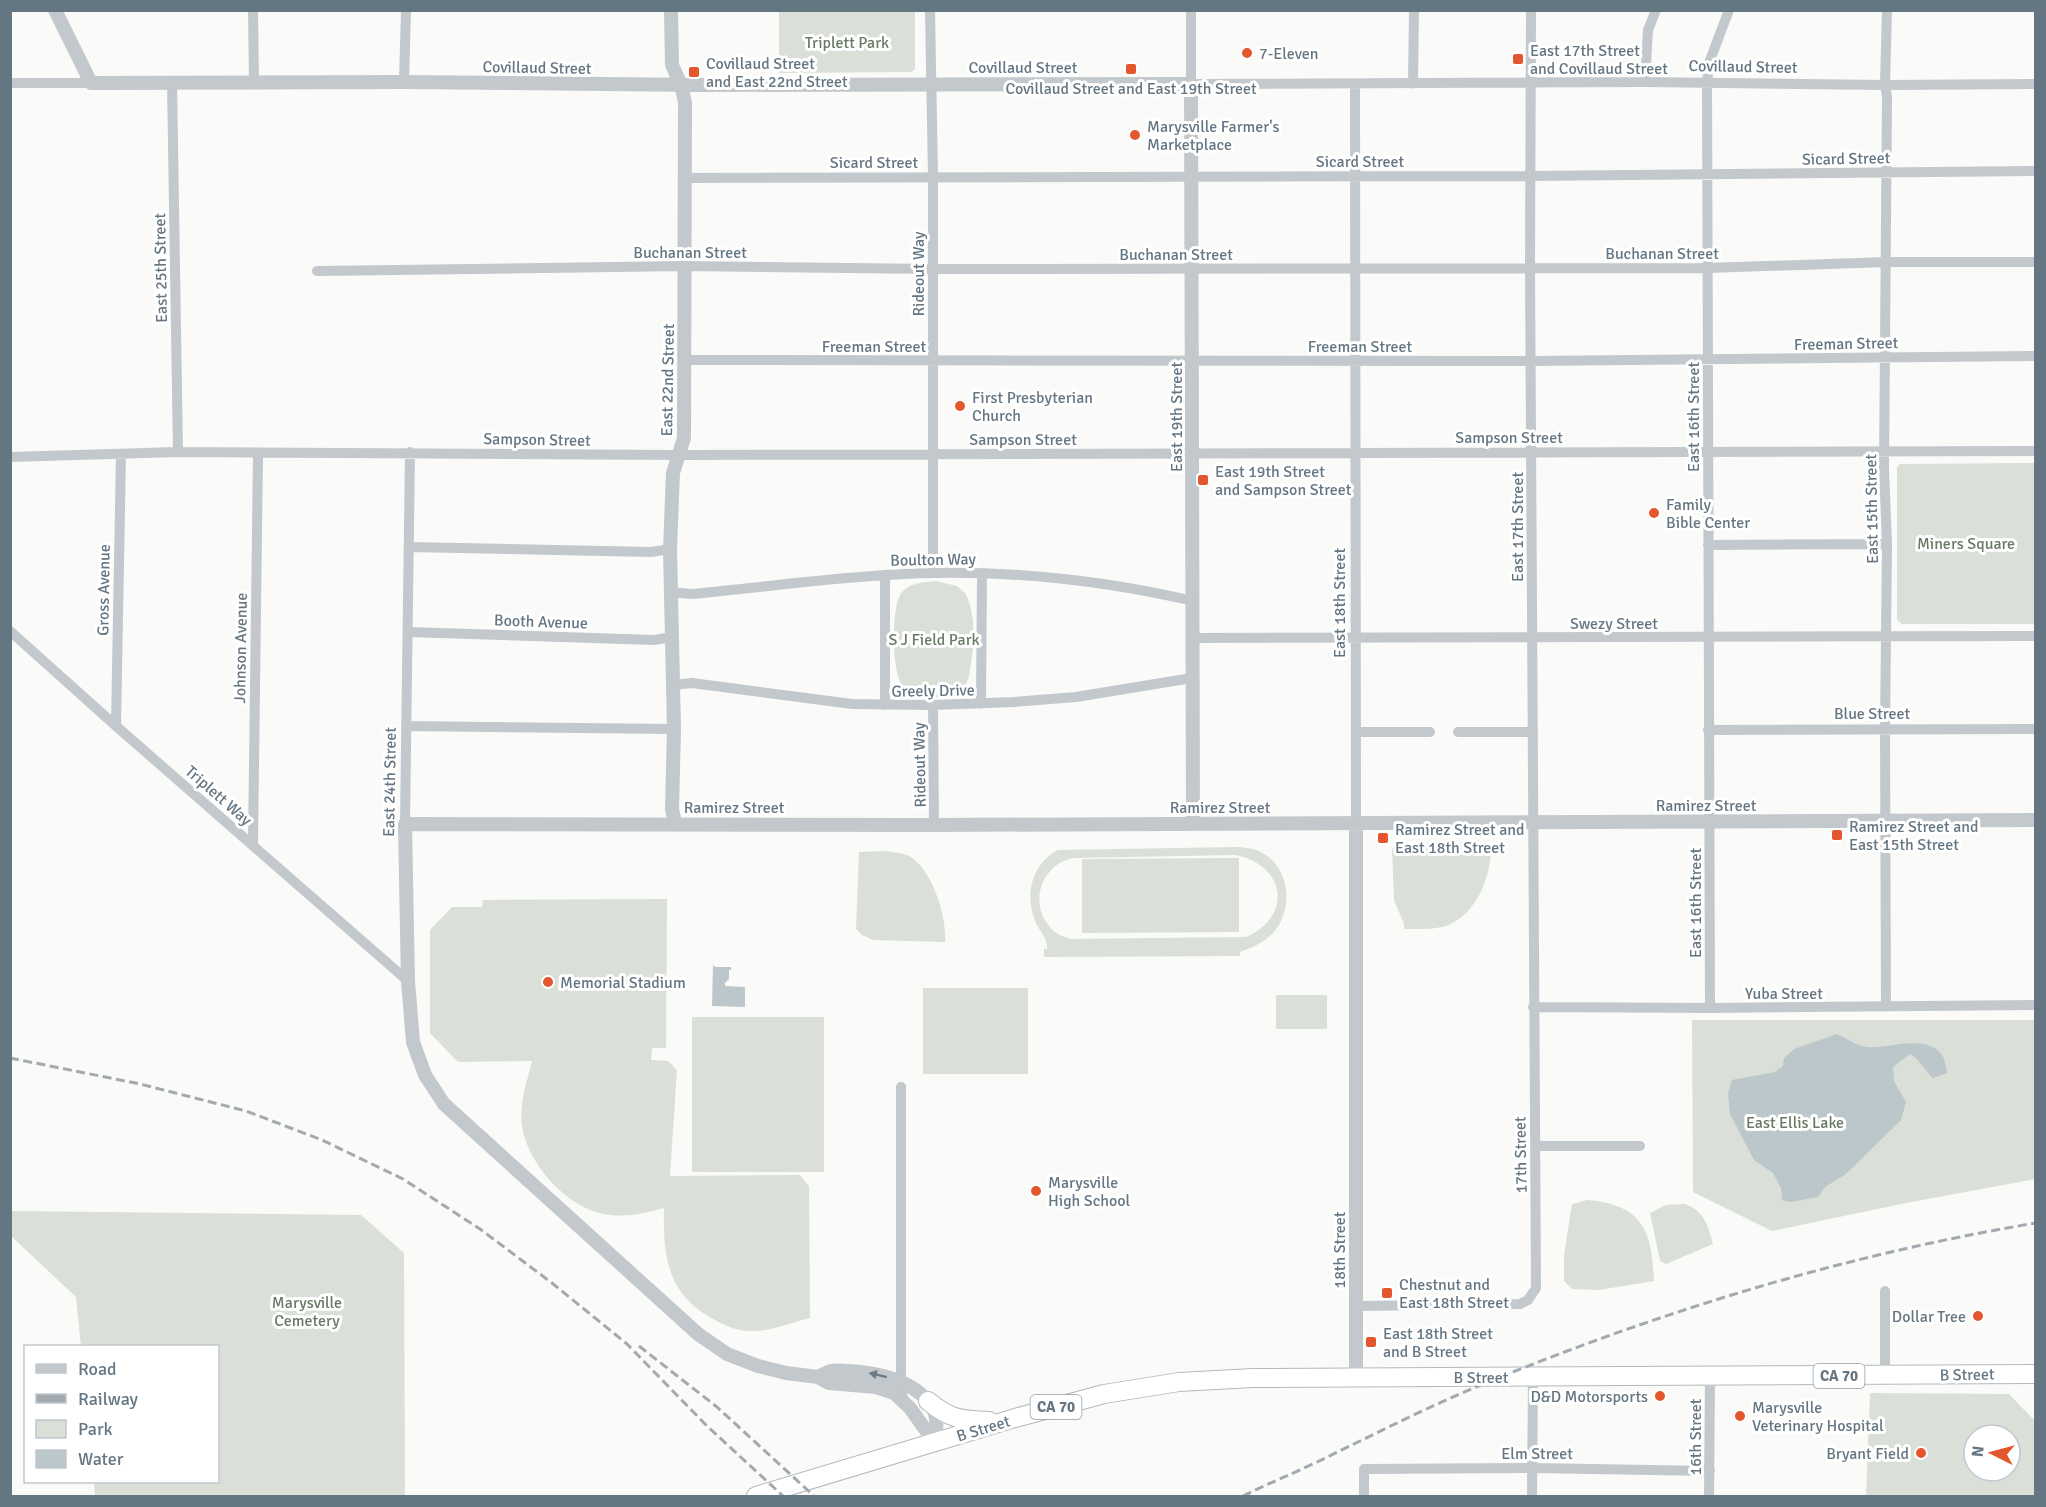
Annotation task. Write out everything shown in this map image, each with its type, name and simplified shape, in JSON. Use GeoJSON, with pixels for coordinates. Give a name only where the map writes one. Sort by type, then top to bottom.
{"type":"FeatureCollection","features":[{"type":"Feature","properties":{"kind":"highway","name":"B Street"},"geometry":{"type":"LineString","coordinates":[[935,1443],[1094,1397],[1159,1384],[1236,1378],[2036,1374]]}},
{"type":"Feature","properties":{"kind":"highway"},"geometry":{"type":"LineString","coordinates":[[928,1401],[951,1417],[1002,1422]]}},
{"type":"Feature","properties":{"kind":"highway","name":"CA 70"},"geometry":{"type":"LineString","coordinates":[[756,1497],[935,1443]]}},
{"type":"Feature","properties":{"kind":"street"},"geometry":{"type":"LineString","coordinates":[[55,10],[91,83]]}},
{"type":"Feature","properties":{"kind":"street"},"geometry":{"type":"LineString","coordinates":[[253,10],[254,82]]}},
{"type":"Feature","properties":{"kind":"street"},"geometry":{"type":"LineString","coordinates":[[404,82],[406,10]]}},
{"type":"Feature","properties":{"kind":"street","name":"East 22nd Street"},"geometry":{"type":"LineString","coordinates":[[671,10],[672,65],[681,85],[685,102],[684,438],[673,473],[670,549],[674,729],[672,809],[675,823]]}},
{"type":"Feature","properties":{"kind":"street","name":"Rideout Way"},"geometry":{"type":"LineString","coordinates":[[930,10],[933,177],[933,573]]}},
{"type":"Feature","properties":{"kind":"street","name":"East 19th Street"},"geometry":{"type":"LineString","coordinates":[[1191,10],[1192,823]]}},
{"type":"Feature","properties":{"kind":"street"},"geometry":{"type":"LineString","coordinates":[[1413,84],[1414,10]]}},
{"type":"Feature","properties":{"kind":"street","name":"East 17th Street"},"geometry":{"type":"LineString","coordinates":[[1531,10],[1533,1007]]}},
{"type":"Feature","properties":{"kind":"street"},"geometry":{"type":"LineString","coordinates":[[1645,82],[1648,30],[1656,10]]}},
{"type":"Feature","properties":{"kind":"street","name":"East 16th Street"},"geometry":{"type":"LineString","coordinates":[[1710,1008],[1707,82],[1709,63],[1730,10]]}},
{"type":"Feature","properties":{"kind":"street","name":"East 15th Street"},"geometry":{"type":"LineString","coordinates":[[1886,1007],[1887,544],[1884,451],[1887,10]]}},
{"type":"Feature","properties":{"kind":"street","name":"East 25th Street"},"geometry":{"type":"LineString","coordinates":[[172,82],[178,452]]}},
{"type":"Feature","properties":{"kind":"street","name":"Covillaud Street"},"geometry":{"type":"LineString","coordinates":[[10,83],[404,82],[681,85],[1707,82],[1885,85],[2036,84]]}},
{"type":"Feature","properties":{"kind":"street","name":"East 18th Street"},"geometry":{"type":"LineString","coordinates":[[1355,84],[1356,1122]]}},
{"type":"Feature","properties":{"kind":"street","name":"Sicard Street"},"geometry":{"type":"LineString","coordinates":[[685,178],[1531,176],[2036,171]]}},
{"type":"Feature","properties":{"kind":"street","name":"Buchanan Street"},"geometry":{"type":"LineString","coordinates":[[317,271],[685,266],[933,269],[1707,268],[1887,262],[2036,262]]}},
{"type":"Feature","properties":{"kind":"street","name":"Freeman Street"},"geometry":{"type":"LineString","coordinates":[[684,360],[1532,361],[2036,356]]}},
{"type":"Feature","properties":{"kind":"street","name":"Sampson Street"},"geometry":{"type":"LineString","coordinates":[[10,457],[178,452],[679,455],[2036,451]]}},
{"type":"Feature","properties":{"kind":"street","name":"East 24th Street"},"geometry":{"type":"LineString","coordinates":[[411,452],[405,824],[408,981],[413,1042],[425,1075],[444,1104],[698,1334],[727,1354],[743,1361],[786,1373],[818,1377]]}},
{"type":"Feature","properties":{"kind":"street","name":"Gross Avenue"},"geometry":{"type":"LineString","coordinates":[[116,726],[121,454]]}},
{"type":"Feature","properties":{"kind":"street","name":"Johnson Avenue"},"geometry":{"type":"LineString","coordinates":[[253,843],[258,454]]}},
{"type":"Feature","properties":{"kind":"street"},"geometry":{"type":"LineString","coordinates":[[1708,545],[1887,544]]}},
{"type":"Feature","properties":{"kind":"street"},"geometry":{"type":"LineString","coordinates":[[409,547],[651,552],[670,549]]}},
{"type":"Feature","properties":{"kind":"street","name":"Boulton Way"},"geometry":{"type":"LineString","coordinates":[[671,592],[691,594],[885,575],[933,573],[1082,580],[1135,588],[1193,601]]}},
{"type":"Feature","properties":{"kind":"street"},"geometry":{"type":"LineString","coordinates":[[981,704],[982,574]]}},
{"type":"Feature","properties":{"kind":"street"},"geometry":{"type":"LineString","coordinates":[[885,575],[885,705]]}},
{"type":"Feature","properties":{"kind":"street","name":"Triplett Way"},"geometry":{"type":"LineString","coordinates":[[10,631],[408,981]]}},
{"type":"Feature","properties":{"kind":"street","name":"Booth Avenue"},"geometry":{"type":"LineString","coordinates":[[408,632],[654,640],[672,637]]}},
{"type":"Feature","properties":{"kind":"street","name":"Swezy Street"},"geometry":{"type":"LineString","coordinates":[[1193,638],[2036,636]]}},
{"type":"Feature","properties":{"kind":"street","name":"Greely Drive"},"geometry":{"type":"LineString","coordinates":[[673,685],[692,683],[852,704],[933,705],[981,704],[1093,695],[1192,678]]}},
{"type":"Feature","properties":{"kind":"street","name":"Rideout Way"},"geometry":{"type":"LineString","coordinates":[[933,705],[934,825]]}},
{"type":"Feature","properties":{"kind":"street"},"geometry":{"type":"LineString","coordinates":[[406,726],[674,729]]}},
{"type":"Feature","properties":{"kind":"street","name":"Blue Street"},"geometry":{"type":"LineString","coordinates":[[1708,730],[2036,729]]}},
{"type":"Feature","properties":{"kind":"street"},"geometry":{"type":"LineString","coordinates":[[1356,732],[1430,732]]}},
{"type":"Feature","properties":{"kind":"street"},"geometry":{"type":"LineString","coordinates":[[1458,732],[1533,732]]}},
{"type":"Feature","properties":{"kind":"street","name":"Ramirez Street"},"geometry":{"type":"LineString","coordinates":[[405,824],[934,825],[2036,820]]}},
{"type":"Feature","properties":{"kind":"street","name":"Yuba Street"},"geometry":{"type":"LineString","coordinates":[[1533,1007],[2036,1005]]}},
{"type":"Feature","properties":{"kind":"street","name":"17th Street"},"geometry":{"type":"LineString","coordinates":[[1355,1306],[1510,1305],[1520,1304],[1534,1294],[1536,1282],[1533,1007]]}},
{"type":"Feature","properties":{"kind":"street"},"geometry":{"type":"LineString","coordinates":[[901,1087],[901,1382],[903,1400]]}},
{"type":"Feature","properties":{"kind":"street","name":"18th Street"},"geometry":{"type":"LineString","coordinates":[[1356,1122],[1356,1377]]}},
{"type":"Feature","properties":{"kind":"street"},"geometry":{"type":"LineString","coordinates":[[1535,1146],[1640,1146]]}},
{"type":"Feature","properties":{"kind":"street"},"geometry":{"type":"LineString","coordinates":[[1885,1291],[1885,1376]]}},
{"type":"Feature","properties":{"kind":"street"},"geometry":{"type":"LineString","coordinates":[[818,1377],[830,1371],[860,1372],[901,1382],[919,1392],[928,1401],[936,1417],[935,1443]]}},
{"type":"Feature","properties":{"kind":"street"},"geometry":{"type":"LineString","coordinates":[[818,1377],[829,1383],[885,1389],[903,1400],[935,1443]]}},
{"type":"Feature","properties":{"kind":"street"},"geometry":{"type":"LineString","coordinates":[[1532,1497],[1533,1377]]}},
{"type":"Feature","properties":{"kind":"street","name":"16th Street"},"geometry":{"type":"LineString","coordinates":[[1709,1497],[1710,1377]]}},
{"type":"Feature","properties":{"kind":"street","name":"Elm Street"},"geometry":{"type":"LineString","coordinates":[[1364,1497],[1364,1469],[1533,1468],[1710,1471]]}},
{"type":"Feature","properties":{"kind":"green space","name":"Triplett Park"},"geometry":{"type":"Polygon","coordinates":[[[779,11],[915,11],[915,69],[911,72],[779,73],[779,11]]]}},
{"type":"Feature","properties":{"kind":"green space","name":"Miners Square"},"geometry":{"type":"Polygon","coordinates":[[[2035,463],[2035,624],[1902,624],[1897,620],[1897,467],[1900,464],[2035,463]]]}},
{"type":"Feature","properties":{"kind":"green space","name":"S J Field Park"},"geometry":{"type":"Polygon","coordinates":[[[935,581],[957,586],[965,593],[969,602],[974,631],[969,677],[965,685],[951,695],[934,698],[909,692],[900,681],[895,656],[894,626],[895,612],[901,593],[912,585],[935,581]]]}},
{"type":"Feature","properties":{"kind":"green space"},"geometry":{"type":"Polygon","coordinates":[[[1398,843],[1491,844],[1486,880],[1475,903],[1457,920],[1446,926],[1430,929],[1404,929],[1394,900],[1392,849],[1398,843]]]}},
{"type":"Feature","properties":{"kind":"green space"},"geometry":{"type":"Polygon","coordinates":[[[1237,847],[1255,849],[1273,861],[1280,870],[1286,891],[1284,914],[1273,933],[1258,944],[1240,952],[1240,956],[1044,957],[1044,949],[1047,949],[1046,942],[1032,913],[1032,882],[1041,864],[1058,850],[1237,847]],[[1235,855],[1073,858],[1053,868],[1046,876],[1039,896],[1040,907],[1043,917],[1052,929],[1070,939],[1246,937],[1261,928],[1272,917],[1277,904],[1277,892],[1273,879],[1265,869],[1252,860],[1235,855]]]}},
{"type":"Feature","properties":{"kind":"green space"},"geometry":{"type":"Polygon","coordinates":[[[888,851],[911,857],[926,873],[941,908],[945,942],[873,940],[856,929],[859,852],[888,851]]]}},
{"type":"Feature","properties":{"kind":"green space"},"geometry":{"type":"Polygon","coordinates":[[[1239,858],[1239,932],[1082,933],[1082,859],[1239,858]]]}},
{"type":"Feature","properties":{"kind":"green space"},"geometry":{"type":"Polygon","coordinates":[[[667,899],[666,1048],[652,1048],[651,1060],[668,1061],[677,1070],[670,1176],[800,1175],[809,1186],[810,1318],[770,1329],[744,1331],[723,1324],[698,1309],[677,1286],[671,1272],[665,1242],[664,1208],[624,1215],[595,1212],[565,1195],[541,1170],[526,1140],[521,1117],[532,1061],[458,1062],[430,1033],[430,930],[452,907],[482,907],[483,900],[667,899]]]}},
{"type":"Feature","properties":{"kind":"green space"},"geometry":{"type":"Polygon","coordinates":[[[923,988],[1028,988],[1028,1074],[923,1074],[923,988]]]}},
{"type":"Feature","properties":{"kind":"green space"},"geometry":{"type":"Polygon","coordinates":[[[1276,995],[1327,995],[1327,1029],[1276,1029],[1276,995]]]}},
{"type":"Feature","properties":{"kind":"green space"},"geometry":{"type":"Polygon","coordinates":[[[692,1017],[824,1017],[824,1172],[692,1172],[692,1017]]]}},
{"type":"Feature","properties":{"kind":"green space","name":"East Ellis Lake"},"geometry":{"type":"Polygon","coordinates":[[[1692,1020],[2035,1020],[2035,1179],[1772,1231],[1693,1192],[1692,1020]]]}},
{"type":"Feature","properties":{"kind":"green space"},"geometry":{"type":"Polygon","coordinates":[[[1587,1200],[1621,1208],[1641,1223],[1651,1248],[1654,1281],[1599,1290],[1572,1289],[1564,1281],[1564,1255],[1572,1204],[1587,1200]]]}},
{"type":"Feature","properties":{"kind":"green space"},"geometry":{"type":"Polygon","coordinates":[[[1685,1204],[1697,1211],[1704,1219],[1713,1244],[1666,1264],[1660,1261],[1650,1213],[1666,1205],[1685,1204]]]}},
{"type":"Feature","properties":{"kind":"green space","name":"Marysville Cemetery"},"geometry":{"type":"Polygon","coordinates":[[[11,1211],[361,1215],[404,1253],[405,1496],[95,1496],[94,1483],[219,1483],[219,1345],[81,1345],[76,1297],[11,1236],[11,1211]]]}},
{"type":"Feature","properties":{"kind":"green space","name":"Bryant Field"},"geometry":{"type":"Polygon","coordinates":[[[1870,1393],[2009,1394],[2035,1421],[2035,1496],[1866,1496],[1870,1393]]]}},
{"type":"Feature","properties":{"kind":"water"},"geometry":{"type":"Polygon","coordinates":[[[713,965],[731,967],[725,986],[745,987],[745,1007],[712,1006],[713,965]]]}},
{"type":"Feature","properties":{"kind":"water"},"geometry":{"type":"Polygon","coordinates":[[[1837,1034],[1855,1044],[1867,1047],[1917,1043],[1927,1045],[1935,1048],[1942,1055],[1947,1073],[1933,1078],[1910,1054],[1893,1067],[1894,1081],[1906,1102],[1901,1120],[1846,1174],[1825,1187],[1818,1197],[1791,1202],[1782,1200],[1781,1188],[1773,1173],[1754,1160],[1730,1114],[1728,1093],[1732,1080],[1775,1072],[1783,1066],[1784,1058],[1794,1049],[1837,1034]]]}},
{"type":"Feature","properties":{"kind":"railway"},"geometry":{"type":"LineString","coordinates":[[10,1058],[140,1084],[246,1111],[322,1140],[403,1179],[480,1229],[552,1283],[627,1344],[707,1426],[783,1496]]}},
{"type":"Feature","properties":{"kind":"railway"},"geometry":{"type":"LineString","coordinates":[[1243,1496],[1471,1389],[1625,1330],[1760,1286],[1828,1268],[1966,1236],[2036,1223]]}},
{"type":"Feature","properties":{"kind":"railway"},"geometry":{"type":"LineString","coordinates":[[639,1346],[717,1407],[814,1496]]}},
{"type":"Feature","properties":{"kind":"place","name":"7-Eleven"},"geometry":{"type":"Point","coordinates":[1247,53]}},
{"type":"Feature","properties":{"kind":"place","name":"East 17th Street and Covillaud Street"},"geometry":{"type":"Point","coordinates":[1518,59]}},
{"type":"Feature","properties":{"kind":"place","name":"Covillaud Street and East 19th Street"},"geometry":{"type":"Point","coordinates":[1131,69]}},
{"type":"Feature","properties":{"kind":"place","name":"Covillaud Street and East 22nd Street"},"geometry":{"type":"Point","coordinates":[694,72]}},
{"type":"Feature","properties":{"kind":"place","name":"Marysville Farmer's Marketplace"},"geometry":{"type":"Point","coordinates":[1135,135]}},
{"type":"Feature","properties":{"kind":"place","name":"First Presbyterian Church"},"geometry":{"type":"Point","coordinates":[960,406]}},
{"type":"Feature","properties":{"kind":"place","name":"East 19th Street and Sampson Street"},"geometry":{"type":"Point","coordinates":[1203,480]}},
{"type":"Feature","properties":{"kind":"place","name":"Family Bible Center"},"geometry":{"type":"Point","coordinates":[1654,513]}},
{"type":"Feature","properties":{"kind":"place","name":"Ramirez Street and East 15th Street"},"geometry":{"type":"Point","coordinates":[1837,835]}},
{"type":"Feature","properties":{"kind":"place","name":"Ramirez Street and East 18th Street"},"geometry":{"type":"Point","coordinates":[1383,838]}},
{"type":"Feature","properties":{"kind":"place","name":"Memorial Stadium"},"geometry":{"type":"Point","coordinates":[548,982]}},
{"type":"Feature","properties":{"kind":"place","name":"Marysville High School"},"geometry":{"type":"Point","coordinates":[1036,1191]}},
{"type":"Feature","properties":{"kind":"place","name":"Chestnut and East 18th Street"},"geometry":{"type":"Point","coordinates":[1387,1293]}},
{"type":"Feature","properties":{"kind":"place","name":"Dollar Tree"},"geometry":{"type":"Point","coordinates":[1978,1316]}},
{"type":"Feature","properties":{"kind":"place","name":"East 18th Street and B Street"},"geometry":{"type":"Point","coordinates":[1371,1342]}},
{"type":"Feature","properties":{"kind":"place","name":"D&D Motorsports"},"geometry":{"type":"Point","coordinates":[1660,1396]}},
{"type":"Feature","properties":{"kind":"place","name":"Marysville Veterinary Hospital"},"geometry":{"type":"Point","coordinates":[1740,1416]}},
{"type":"Feature","properties":{"kind":"place","name":"Bryant Field"},"geometry":{"type":"Point","coordinates":[1921,1453]}}]}
